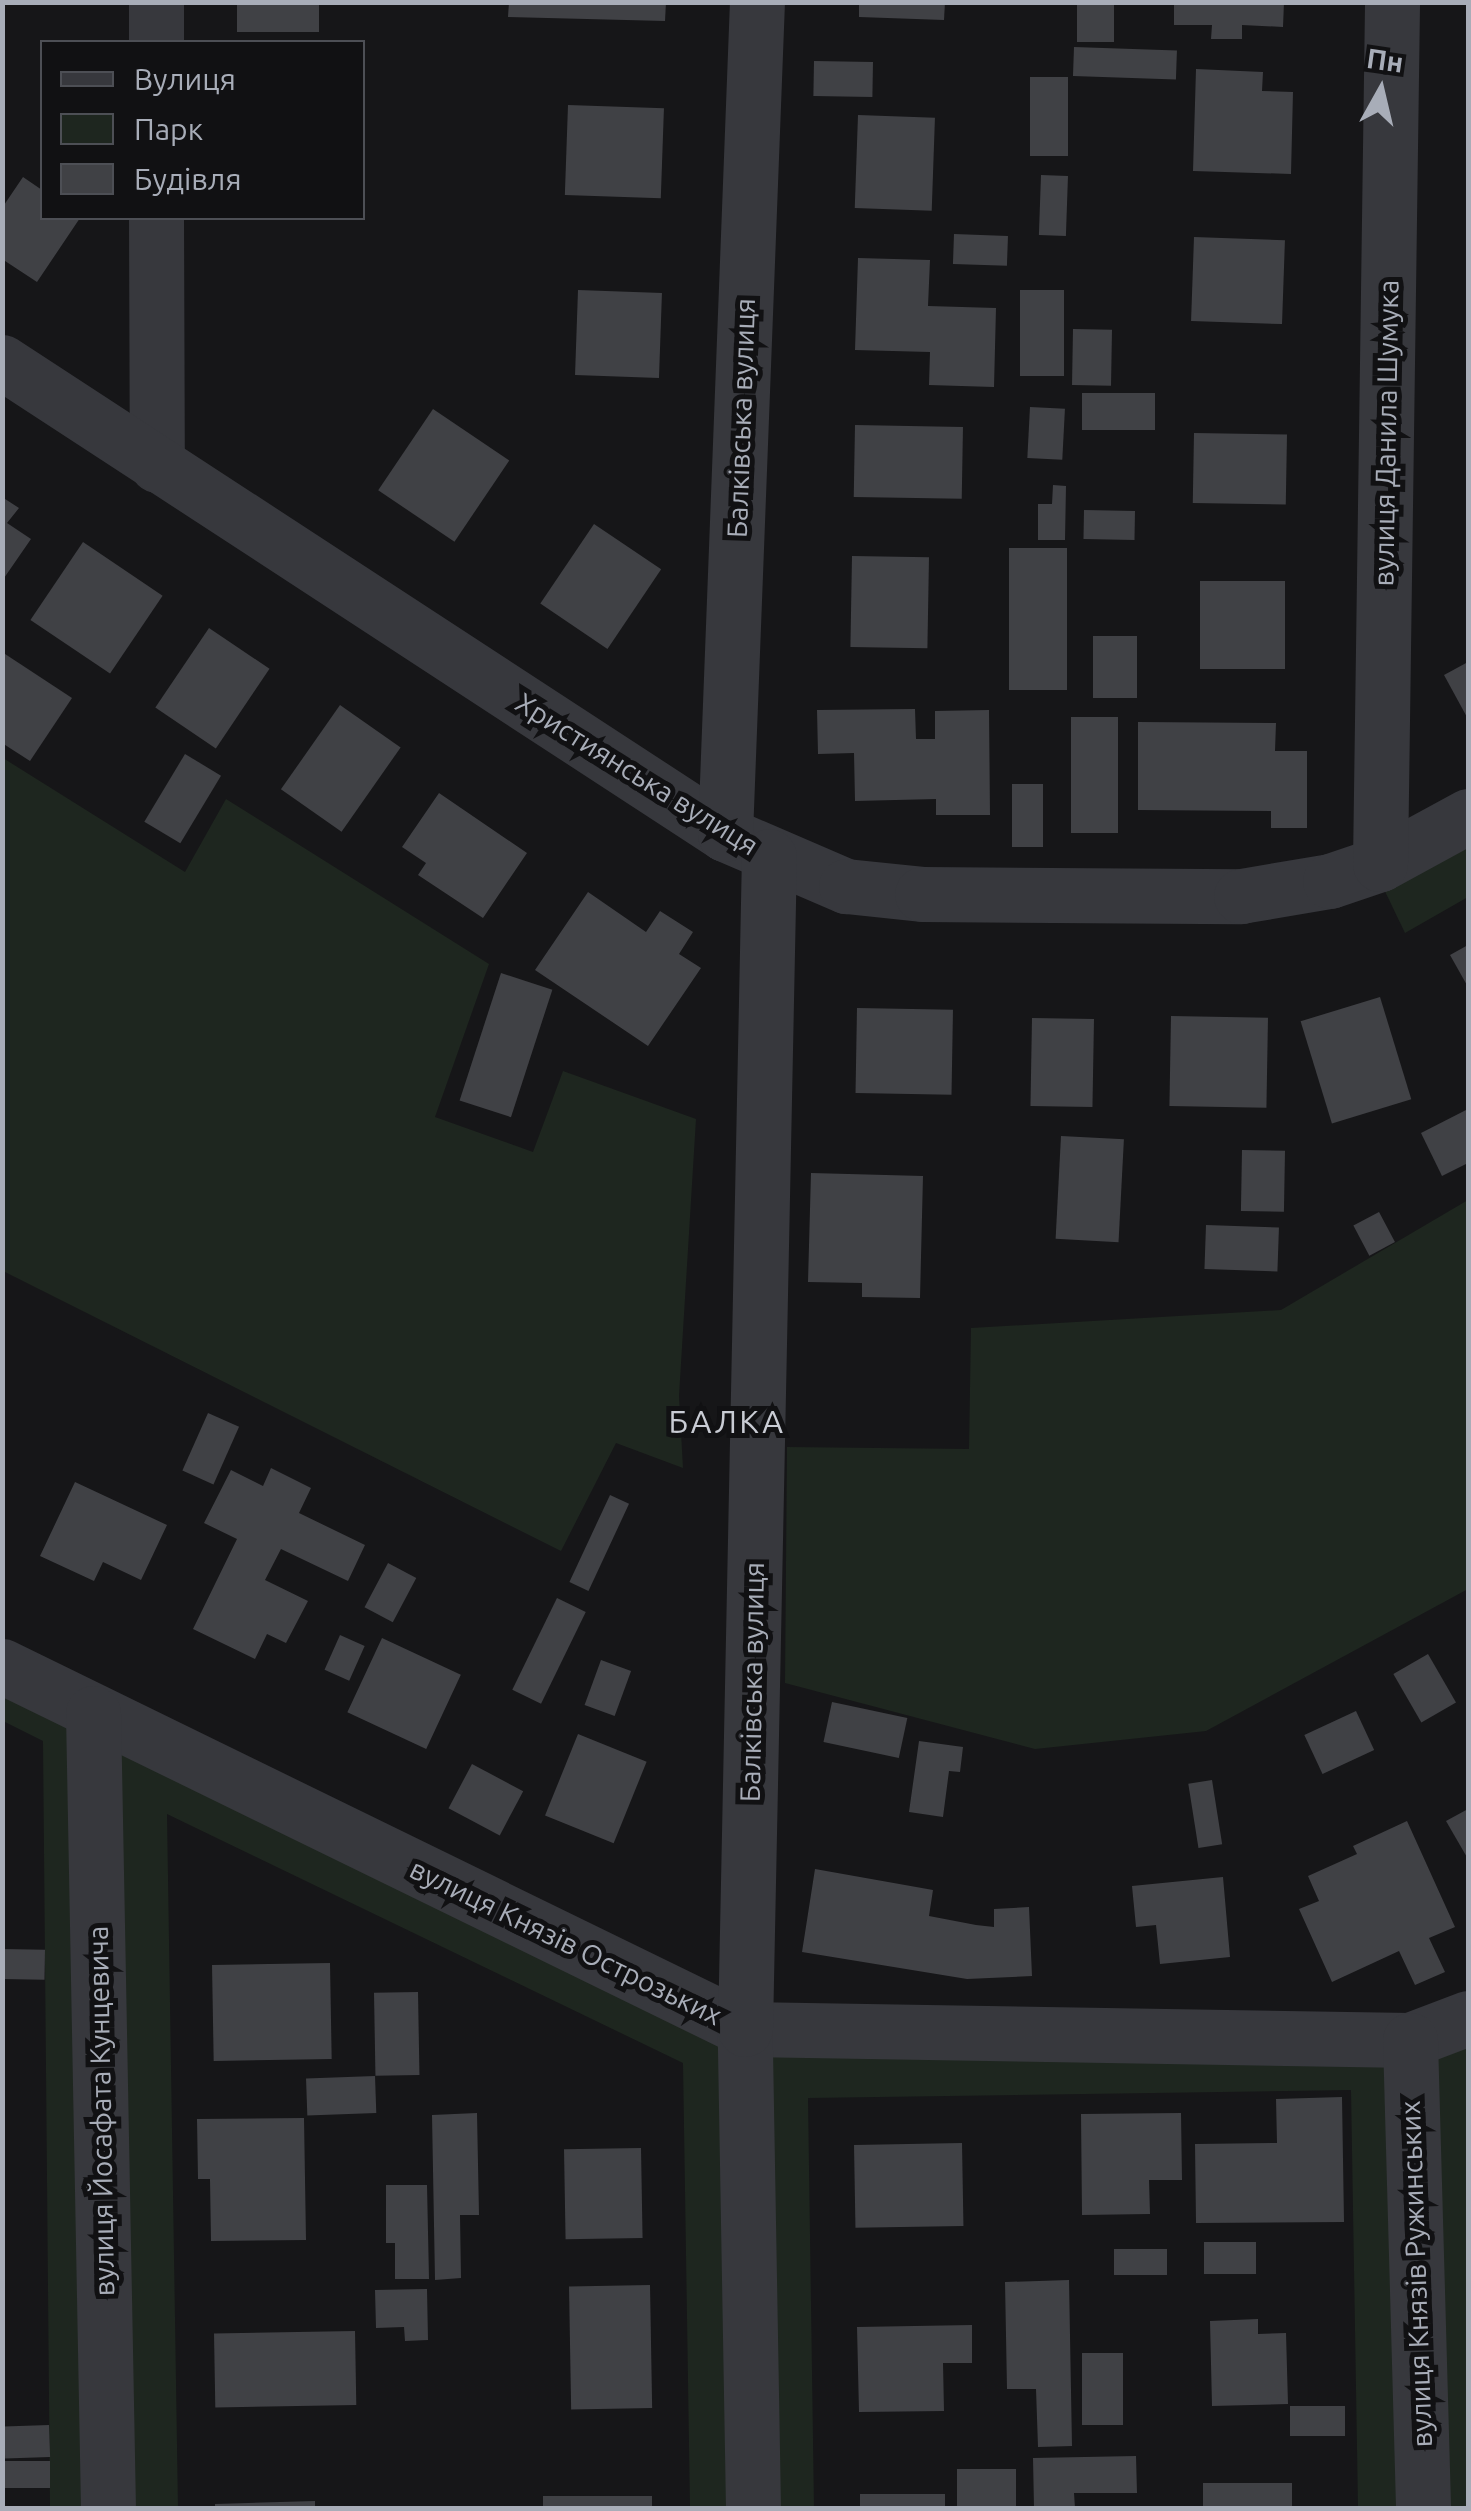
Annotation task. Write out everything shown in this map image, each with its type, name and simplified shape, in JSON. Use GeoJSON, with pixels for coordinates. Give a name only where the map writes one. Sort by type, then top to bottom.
{"type":"FeatureCollection","features":[{"type":"Feature","properties":{"kind":"street"},"geometry":{"type":"LineString","coordinates":[[156,2],[156,40]]}},
{"type":"Feature","properties":{"kind":"street","name":"Балківська вулиця"},"geometry":{"type":"LineString","coordinates":[[752,2508],[745,2029],[747,845],[757,2]]}},
{"type":"Feature","properties":{"kind":"street","name":"вулиця Данила Шумука"},"geometry":{"type":"LineString","coordinates":[[1380,864],[1392,2]]}},
{"type":"Feature","properties":{"kind":"street"},"geometry":{"type":"LineString","coordinates":[[156,220],[157,465]]}},
{"type":"Feature","properties":{"kind":"street","name":"Християнська вулиця"},"geometry":{"type":"LineString","coordinates":[[2,362],[747,845],[846,886],[922,894],[1241,896],[1330,880],[1380,864],[1468,816]]}},
{"type":"Feature","properties":{"kind":"street","name":"вулиця Князів Острозьких"},"geometry":{"type":"LineString","coordinates":[[2,1666],[745,2029],[1410,2040],[1468,2018]]}},
{"type":"Feature","properties":{"kind":"street","name":"вулиця Йосафата Кунцевича"},"geometry":{"type":"LineString","coordinates":[[93,1713],[108,2508]]}},
{"type":"Feature","properties":{"kind":"street","name":"вулиця Князів Ружинських"},"geometry":{"type":"LineString","coordinates":[[1410,2040],[1422,2508]]}},
{"type":"Feature","properties":{"kind":"green space"},"geometry":{"type":"Polygon","coordinates":[[[3,758],[185,872],[226,799],[489,964],[435,1117],[533,1152],[563,1071],[696,1119],[679,1396],[683,1468],[616,1443],[561,1551],[3,1271],[3,758]]]}},
{"type":"Feature","properties":{"kind":"green space"},"geometry":{"type":"Polygon","coordinates":[[[1468,838],[1468,897],[1405,933],[1381,883],[1468,838]]]}},
{"type":"Feature","properties":{"kind":"green space"},"geometry":{"type":"Polygon","coordinates":[[[1468,1200],[1468,1589],[1206,1731],[1035,1749],[785,1683],[787,1447],[969,1449],[971,1328],[1281,1310],[1468,1200]]]}},
{"type":"Feature","properties":{"kind":"green space"},"geometry":{"type":"Polygon","coordinates":[[[2,1692],[73,1728],[88,2508],[50,2508],[43,1741],[3,1721],[2,1692]]]}},
{"type":"Feature","properties":{"kind":"green space"},"geometry":{"type":"Polygon","coordinates":[[[113,1749],[725,2045],[733,2508],[690,2508],[683,2063],[167,1814],[178,2508],[129,2508],[113,1749]]]}},
{"type":"Feature","properties":{"kind":"green space"},"geometry":{"type":"Polygon","coordinates":[[[1468,2043],[1468,2508],[1440,2508],[1427,2058],[1468,2043]]]}},
{"type":"Feature","properties":{"kind":"green space"},"geometry":{"type":"Polygon","coordinates":[[[765,2052],[1393,2063],[1406,2508],[1358,2508],[1351,2090],[808,2098],[814,2508],[772,2508],[765,2052]]]}},
{"type":"Feature","properties":{"kind":"building"},"geometry":{"type":"Polygon","coordinates":[[[237,2],[319,2],[319,32],[237,32],[237,2]]]}},
{"type":"Feature","properties":{"kind":"building"},"geometry":{"type":"Polygon","coordinates":[[[509,2],[666,2],[665,21],[508,17],[509,2]]]}},
{"type":"Feature","properties":{"kind":"building"},"geometry":{"type":"Polygon","coordinates":[[[859,2],[945,2],[944,20],[859,17],[859,2]]]}},
{"type":"Feature","properties":{"kind":"building"},"geometry":{"type":"Polygon","coordinates":[[[1077,2],[1114,2],[1114,42],[1077,42],[1077,2]]]}},
{"type":"Feature","properties":{"kind":"building"},"geometry":{"type":"Polygon","coordinates":[[[1174,2],[1284,2],[1283,27],[1242,25],[1242,39],[1211,39],[1212,25],[1174,25],[1174,2]]]}},
{"type":"Feature","properties":{"kind":"building"},"geometry":{"type":"Polygon","coordinates":[[[1074,47],[1177,51],[1176,80],[1073,76],[1074,47]]]}},
{"type":"Feature","properties":{"kind":"building"},"geometry":{"type":"Polygon","coordinates":[[[814,61],[873,62],[872,97],[813,96],[814,61]]]}},
{"type":"Feature","properties":{"kind":"building"},"geometry":{"type":"Polygon","coordinates":[[[1196,69],[1263,72],[1262,91],[1293,92],[1291,174],[1193,171],[1196,69]]]}},
{"type":"Feature","properties":{"kind":"building"},"geometry":{"type":"Polygon","coordinates":[[[1030,77],[1068,77],[1068,156],[1030,156],[1030,77]]]}},
{"type":"Feature","properties":{"kind":"building"},"geometry":{"type":"Polygon","coordinates":[[[568,105],[664,108],[661,198],[565,195],[568,105]]]}},
{"type":"Feature","properties":{"kind":"building"},"geometry":{"type":"Polygon","coordinates":[[[858,115],[935,118],[932,211],[855,208],[858,115]]]}},
{"type":"Feature","properties":{"kind":"building"},"geometry":{"type":"Polygon","coordinates":[[[1041,175],[1068,176],[1066,236],[1039,235],[1041,175]]]}},
{"type":"Feature","properties":{"kind":"building"},"geometry":{"type":"Polygon","coordinates":[[[23,177],[40,189],[40,220],[79,220],[37,282],[2,259],[2,208],[23,177]]]}},
{"type":"Feature","properties":{"kind":"building"},"geometry":{"type":"Polygon","coordinates":[[[954,234],[1008,236],[1007,266],[953,264],[954,234]]]}},
{"type":"Feature","properties":{"kind":"building"},"geometry":{"type":"Polygon","coordinates":[[[1194,237],[1285,240],[1282,324],[1191,321],[1194,237]]]}},
{"type":"Feature","properties":{"kind":"building"},"geometry":{"type":"Polygon","coordinates":[[[858,258],[930,260],[928,306],[996,308],[994,387],[929,385],[930,352],[855,350],[858,258]]]}},
{"type":"Feature","properties":{"kind":"building"},"geometry":{"type":"Polygon","coordinates":[[[578,290],[662,293],[659,378],[575,375],[578,290]]]}},
{"type":"Feature","properties":{"kind":"building"},"geometry":{"type":"Polygon","coordinates":[[[1020,290],[1064,290],[1064,376],[1020,376],[1020,290]]]}},
{"type":"Feature","properties":{"kind":"building"},"geometry":{"type":"Polygon","coordinates":[[[1073,329],[1112,330],[1111,386],[1072,385],[1073,329]]]}},
{"type":"Feature","properties":{"kind":"building"},"geometry":{"type":"Polygon","coordinates":[[[1082,393],[1155,393],[1155,430],[1082,430],[1082,393]]]}},
{"type":"Feature","properties":{"kind":"building"},"geometry":{"type":"Polygon","coordinates":[[[1030,407],[1065,409],[1062,460],[1027,458],[1030,407]]]}},
{"type":"Feature","properties":{"kind":"building"},"geometry":{"type":"Polygon","coordinates":[[[433,409],[509,460],[454,542],[378,490],[433,409]]]}},
{"type":"Feature","properties":{"kind":"building"},"geometry":{"type":"Polygon","coordinates":[[[855,425],[963,427],[962,499],[854,497],[855,425]]]}},
{"type":"Feature","properties":{"kind":"building"},"geometry":{"type":"Polygon","coordinates":[[[1194,433],[1287,435],[1286,505],[1193,503],[1194,433]]]}},
{"type":"Feature","properties":{"kind":"building"},"geometry":{"type":"Polygon","coordinates":[[[1053,485],[1066,486],[1065,540],[1038,540],[1038,504],[1052,504],[1053,485]]]}},
{"type":"Feature","properties":{"kind":"building"},"geometry":{"type":"Polygon","coordinates":[[[2,497],[19,508],[7,523],[31,539],[2,581],[2,497]]]}},
{"type":"Feature","properties":{"kind":"building"},"geometry":{"type":"Polygon","coordinates":[[[1084,510],[1135,511],[1134,540],[1083,539],[1084,510]]]}},
{"type":"Feature","properties":{"kind":"building"},"geometry":{"type":"Polygon","coordinates":[[[594,524],[661,569],[607,649],[540,604],[594,524]]]}},
{"type":"Feature","properties":{"kind":"building"},"geometry":{"type":"Polygon","coordinates":[[[83,542],[163,596],[110,674],[30,620],[83,542]]]}},
{"type":"Feature","properties":{"kind":"building"},"geometry":{"type":"Polygon","coordinates":[[[1009,548],[1067,548],[1067,690],[1009,690],[1009,548]]]}},
{"type":"Feature","properties":{"kind":"building"},"geometry":{"type":"Polygon","coordinates":[[[852,556],[929,557],[927,648],[850,647],[852,556]]]}},
{"type":"Feature","properties":{"kind":"building"},"geometry":{"type":"Polygon","coordinates":[[[1200,581],[1285,581],[1285,669],[1200,669],[1200,581]]]}},
{"type":"Feature","properties":{"kind":"building"},"geometry":{"type":"Polygon","coordinates":[[[209,628],[270,669],[216,748],[155,708],[209,628]]]}},
{"type":"Feature","properties":{"kind":"building"},"geometry":{"type":"Polygon","coordinates":[[[1093,636],[1137,636],[1137,698],[1093,698],[1093,636]]]}},
{"type":"Feature","properties":{"kind":"building"},"geometry":{"type":"Polygon","coordinates":[[[2,652],[72,698],[30,761],[2,743],[2,652]]]}},
{"type":"Feature","properties":{"kind":"building"},"geometry":{"type":"Polygon","coordinates":[[[1468,662],[1468,719],[1444,675],[1468,662]]]}},
{"type":"Feature","properties":{"kind":"building"},"geometry":{"type":"Polygon","coordinates":[[[340,705],[401,747],[342,832],[281,789],[340,705]]]}},
{"type":"Feature","properties":{"kind":"building"},"geometry":{"type":"Polygon","coordinates":[[[915,709],[916,739],[935,739],[935,711],[989,710],[990,815],[936,815],[936,799],[855,801],[854,753],[818,754],[817,710],[915,709]]]}},
{"type":"Feature","properties":{"kind":"building"},"geometry":{"type":"Polygon","coordinates":[[[1071,717],[1118,717],[1118,833],[1071,833],[1071,717]]]}},
{"type":"Feature","properties":{"kind":"building"},"geometry":{"type":"Polygon","coordinates":[[[1138,722],[1276,723],[1275,751],[1307,751],[1307,828],[1271,828],[1271,811],[1138,810],[1138,722]]]}},
{"type":"Feature","properties":{"kind":"building"},"geometry":{"type":"Polygon","coordinates":[[[185,754],[221,776],[180,843],[144,822],[185,754]]]}},
{"type":"Feature","properties":{"kind":"building"},"geometry":{"type":"Polygon","coordinates":[[[1012,784],[1043,784],[1043,847],[1012,847],[1012,784]]]}},
{"type":"Feature","properties":{"kind":"building"},"geometry":{"type":"Polygon","coordinates":[[[439,793],[527,853],[483,918],[418,875],[426,863],[402,847],[439,793]]]}},
{"type":"Feature","properties":{"kind":"building"},"geometry":{"type":"Polygon","coordinates":[[[588,892],[646,932],[660,911],[693,932],[679,954],[701,968],[648,1046],[535,970],[588,892]]]}},
{"type":"Feature","properties":{"kind":"building"},"geometry":{"type":"Polygon","coordinates":[[[1468,945],[1468,987],[1450,955],[1468,945]]]}},
{"type":"Feature","properties":{"kind":"building"},"geometry":{"type":"Polygon","coordinates":[[[501,973],[552,990],[511,1117],[460,1100],[501,973]]]}},
{"type":"Feature","properties":{"kind":"building"},"geometry":{"type":"Polygon","coordinates":[[[1380,997],[1411,1099],[1332,1124],[1301,1021],[1380,997]]]}},
{"type":"Feature","properties":{"kind":"building"},"geometry":{"type":"Polygon","coordinates":[[[857,1008],[953,1010],[952,1095],[856,1093],[857,1008]]]}},
{"type":"Feature","properties":{"kind":"building"},"geometry":{"type":"Polygon","coordinates":[[[1171,1016],[1268,1018],[1266,1108],[1169,1106],[1171,1016]]]}},
{"type":"Feature","properties":{"kind":"building"},"geometry":{"type":"Polygon","coordinates":[[[1032,1018],[1094,1019],[1092,1107],[1030,1106],[1032,1018]]]}},
{"type":"Feature","properties":{"kind":"building"},"geometry":{"type":"Polygon","coordinates":[[[1468,1109],[1468,1163],[1442,1176],[1421,1133],[1468,1109]]]}},
{"type":"Feature","properties":{"kind":"building"},"geometry":{"type":"Polygon","coordinates":[[[1061,1136],[1124,1139],[1119,1242],[1056,1239],[1061,1136]]]}},
{"type":"Feature","properties":{"kind":"building"},"geometry":{"type":"Polygon","coordinates":[[[1242,1150],[1285,1151],[1284,1212],[1241,1211],[1242,1150]]]}},
{"type":"Feature","properties":{"kind":"building"},"geometry":{"type":"Polygon","coordinates":[[[811,1173],[923,1176],[920,1298],[862,1297],[862,1283],[808,1282],[811,1173]]]}},
{"type":"Feature","properties":{"kind":"building"},"geometry":{"type":"Polygon","coordinates":[[[1379,1212],[1395,1242],[1369,1256],[1353,1226],[1379,1212]]]}},
{"type":"Feature","properties":{"kind":"building"},"geometry":{"type":"Polygon","coordinates":[[[1206,1225],[1279,1228],[1277,1272],[1204,1269],[1206,1225]]]}},
{"type":"Feature","properties":{"kind":"building"},"geometry":{"type":"Polygon","coordinates":[[[208,1413],[239,1427],[213,1484],[182,1471],[208,1413]]]}},
{"type":"Feature","properties":{"kind":"building"},"geometry":{"type":"Polygon","coordinates":[[[271,1468],[311,1488],[299,1513],[365,1545],[348,1581],[281,1549],[265,1580],[308,1601],[286,1643],[267,1634],[255,1659],[193,1629],[237,1539],[204,1523],[231,1470],[263,1486],[271,1468]]]}},
{"type":"Feature","properties":{"kind":"building"},"geometry":{"type":"Polygon","coordinates":[[[75,1482],[167,1525],[141,1580],[103,1562],[94,1581],[40,1556],[75,1482]]]}},
{"type":"Feature","properties":{"kind":"building"},"geometry":{"type":"Polygon","coordinates":[[[610,1495],[629,1504],[588,1591],[569,1582],[610,1495]]]}},
{"type":"Feature","properties":{"kind":"building"},"geometry":{"type":"Polygon","coordinates":[[[388,1563],[416,1578],[393,1622],[365,1607],[388,1563]]]}},
{"type":"Feature","properties":{"kind":"building"},"geometry":{"type":"Polygon","coordinates":[[[557,1598],[586,1612],[541,1704],[512,1690],[557,1598]]]}},
{"type":"Feature","properties":{"kind":"building"},"geometry":{"type":"Polygon","coordinates":[[[340,1635],[365,1646],[349,1681],[325,1670],[340,1635]]]}},
{"type":"Feature","properties":{"kind":"building"},"geometry":{"type":"Polygon","coordinates":[[[382,1638],[461,1675],[426,1749],[347,1712],[382,1638]]]}},
{"type":"Feature","properties":{"kind":"building"},"geometry":{"type":"Polygon","coordinates":[[[1428,1654],[1456,1702],[1421,1722],[1393,1674],[1428,1654]]]}},
{"type":"Feature","properties":{"kind":"building"},"geometry":{"type":"Polygon","coordinates":[[[601,1660],[631,1671],[615,1716],[585,1705],[601,1660]]]}},
{"type":"Feature","properties":{"kind":"building"},"geometry":{"type":"Polygon","coordinates":[[[832,1702],[907,1718],[899,1758],[823,1742],[832,1702]]]}},
{"type":"Feature","properties":{"kind":"building"},"geometry":{"type":"Polygon","coordinates":[[[1356,1711],[1374,1750],[1323,1774],[1304,1735],[1356,1711]]]}},
{"type":"Feature","properties":{"kind":"building"},"geometry":{"type":"Polygon","coordinates":[[[578,1734],[647,1762],[614,1843],[545,1816],[578,1734]]]}},
{"type":"Feature","properties":{"kind":"building"},"geometry":{"type":"Polygon","coordinates":[[[919,1741],[963,1747],[960,1772],[949,1771],[943,1817],[909,1812],[919,1741]]]}},
{"type":"Feature","properties":{"kind":"building"},"geometry":{"type":"Polygon","coordinates":[[[472,1764],[523,1791],[500,1835],[449,1808],[472,1764]]]}},
{"type":"Feature","properties":{"kind":"building"},"geometry":{"type":"Polygon","coordinates":[[[1212,1780],[1222,1844],[1198,1848],[1188,1784],[1212,1780]]]}},
{"type":"Feature","properties":{"kind":"building"},"geometry":{"type":"Polygon","coordinates":[[[1468,1809],[1468,1859],[1446,1821],[1468,1809]]]}},
{"type":"Feature","properties":{"kind":"building"},"geometry":{"type":"Polygon","coordinates":[[[1407,1821],[1455,1927],[1429,1938],[1445,1972],[1415,1985],[1399,1951],[1332,1982],[1299,1909],[1319,1901],[1308,1876],[1357,1854],[1353,1846],[1407,1821]]]}},
{"type":"Feature","properties":{"kind":"building"},"geometry":{"type":"Polygon","coordinates":[[[815,1869],[933,1890],[929,1916],[976,1925],[994,1927],[994,1909],[1029,1907],[1032,1976],[967,1979],[802,1952],[815,1869]]]}},
{"type":"Feature","properties":{"kind":"building"},"geometry":{"type":"Polygon","coordinates":[[[1223,1877],[1230,1957],[1160,1964],[1156,1925],[1136,1927],[1132,1886],[1223,1877]]]}},
{"type":"Feature","properties":{"kind":"building"},"geometry":{"type":"Polygon","coordinates":[[[2,1949],[45,1950],[44,1980],[2,1979],[2,1949]]]}},
{"type":"Feature","properties":{"kind":"building"},"geometry":{"type":"Polygon","coordinates":[[[330,1963],[332,2059],[214,2061],[212,1965],[330,1963]]]}},
{"type":"Feature","properties":{"kind":"building"},"geometry":{"type":"Polygon","coordinates":[[[418,1992],[419,2075],[375,2076],[374,1993],[418,1992]]]}},
{"type":"Feature","properties":{"kind":"building"},"geometry":{"type":"Polygon","coordinates":[[[375,2076],[376,2113],[307,2115],[306,2078],[375,2076]]]}},
{"type":"Feature","properties":{"kind":"building"},"geometry":{"type":"Polygon","coordinates":[[[1342,2097],[1344,2222],[1196,2223],[1195,2144],[1277,2143],[1276,2099],[1342,2097]]]}},
{"type":"Feature","properties":{"kind":"building"},"geometry":{"type":"Polygon","coordinates":[[[477,2113],[479,2215],[460,2215],[461,2278],[435,2280],[432,2115],[477,2113]]]}},
{"type":"Feature","properties":{"kind":"building"},"geometry":{"type":"Polygon","coordinates":[[[1181,2113],[1182,2180],[1149,2180],[1150,2214],[1082,2215],[1081,2114],[1181,2113]]]}},
{"type":"Feature","properties":{"kind":"building"},"geometry":{"type":"Polygon","coordinates":[[[304,2118],[306,2240],[211,2241],[210,2179],[198,2179],[197,2119],[304,2118]]]}},
{"type":"Feature","properties":{"kind":"building"},"geometry":{"type":"Polygon","coordinates":[[[962,2143],[963,2226],[855,2228],[854,2145],[962,2143]]]}},
{"type":"Feature","properties":{"kind":"building"},"geometry":{"type":"Polygon","coordinates":[[[641,2148],[643,2238],[566,2239],[564,2149],[641,2148]]]}},
{"type":"Feature","properties":{"kind":"building"},"geometry":{"type":"Polygon","coordinates":[[[386,2185],[427,2185],[429,2279],[395,2279],[395,2243],[386,2243],[386,2185]]]}},
{"type":"Feature","properties":{"kind":"building"},"geometry":{"type":"Polygon","coordinates":[[[1204,2242],[1256,2242],[1256,2274],[1204,2274],[1204,2242]]]}},
{"type":"Feature","properties":{"kind":"building"},"geometry":{"type":"Polygon","coordinates":[[[1114,2249],[1167,2249],[1167,2275],[1114,2275],[1114,2249]]]}},
{"type":"Feature","properties":{"kind":"building"},"geometry":{"type":"Polygon","coordinates":[[[1069,2280],[1072,2446],[1038,2447],[1036,2389],[1007,2389],[1005,2282],[1069,2280]]]}},
{"type":"Feature","properties":{"kind":"building"},"geometry":{"type":"Polygon","coordinates":[[[650,2285],[652,2408],[571,2409],[569,2286],[650,2285]]]}},
{"type":"Feature","properties":{"kind":"building"},"geometry":{"type":"Polygon","coordinates":[[[427,2289],[428,2340],[405,2341],[404,2327],[376,2328],[375,2290],[427,2289]]]}},
{"type":"Feature","properties":{"kind":"building"},"geometry":{"type":"Polygon","coordinates":[[[1258,2319],[1258,2334],[1286,2333],[1288,2404],[1212,2406],[1210,2321],[1258,2319]]]}},
{"type":"Feature","properties":{"kind":"building"},"geometry":{"type":"Polygon","coordinates":[[[972,2325],[972,2363],[943,2363],[944,2411],[859,2412],[857,2327],[972,2325]]]}},
{"type":"Feature","properties":{"kind":"building"},"geometry":{"type":"Polygon","coordinates":[[[355,2331],[356,2405],[215,2407],[214,2333],[355,2331]]]}},
{"type":"Feature","properties":{"kind":"building"},"geometry":{"type":"Polygon","coordinates":[[[1082,2353],[1123,2353],[1123,2425],[1082,2425],[1082,2353]]]}},
{"type":"Feature","properties":{"kind":"building"},"geometry":{"type":"Polygon","coordinates":[[[1290,2406],[1345,2406],[1345,2436],[1290,2436],[1290,2406]]]}},
{"type":"Feature","properties":{"kind":"building"},"geometry":{"type":"Polygon","coordinates":[[[49,2425],[50,2457],[5,2459],[4,2427],[49,2425]]]}},
{"type":"Feature","properties":{"kind":"building"},"geometry":{"type":"Polygon","coordinates":[[[1136,2456],[1137,2493],[1074,2493],[1075,2508],[1034,2508],[1033,2458],[1136,2456]]]}},
{"type":"Feature","properties":{"kind":"building"},"geometry":{"type":"Polygon","coordinates":[[[2,2461],[50,2461],[50,2488],[2,2488],[2,2461]]]}},
{"type":"Feature","properties":{"kind":"building"},"geometry":{"type":"Polygon","coordinates":[[[957,2469],[1016,2469],[1016,2508],[957,2508],[957,2469]]]}},
{"type":"Feature","properties":{"kind":"building"},"geometry":{"type":"Polygon","coordinates":[[[1203,2483],[1292,2483],[1292,2508],[1203,2508],[1203,2483]]]}},
{"type":"Feature","properties":{"kind":"building"},"geometry":{"type":"Polygon","coordinates":[[[860,2494],[945,2494],[945,2508],[860,2508],[860,2494]]]}},
{"type":"Feature","properties":{"kind":"building"},"geometry":{"type":"Polygon","coordinates":[[[543,2496],[652,2496],[652,2508],[543,2508],[543,2496]]]}},
{"type":"Feature","properties":{"kind":"building"},"geometry":{"type":"Polygon","coordinates":[[[315,2501],[315,2508],[215,2508],[215,2504],[315,2501]]]}},
{"type":"Feature","properties":{"kind":"district","name":"БАЛКА"},"geometry":{"type":"Point","coordinates":[727,1421]}}]}
